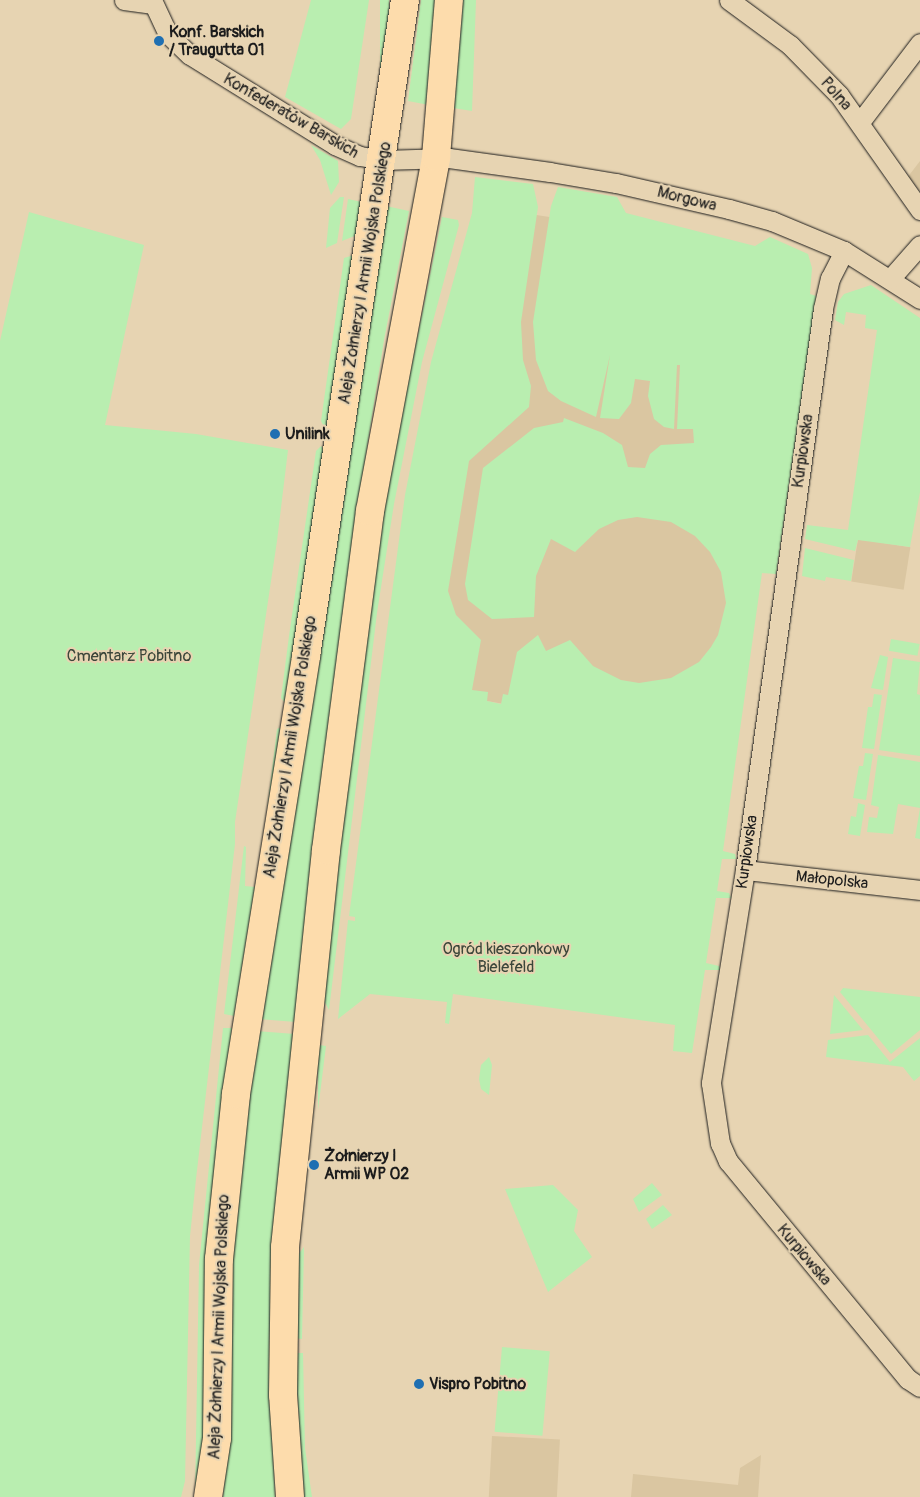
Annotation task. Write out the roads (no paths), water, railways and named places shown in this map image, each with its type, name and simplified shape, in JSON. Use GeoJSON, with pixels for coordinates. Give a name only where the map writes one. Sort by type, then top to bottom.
{"type":"FeatureCollection","features":[{"type":"Feature","properties":{"kind":"main road","name":"Aleja Żołnierzy I Armii Wojska Polskiego"},"geometry":{"type":"LineString","coordinates":[[208,1497],[217,1438],[220,1243],[237,1086],[382,160],[405,0]]}},
{"type":"Feature","properties":{"kind":"main road"},"geometry":{"type":"LineString","coordinates":[[290,1497],[283,1395],[286,1248],[326,850],[370,511],[436,157],[449,0]]}},
{"type":"Feature","properties":{"kind":"street"},"geometry":{"type":"LineString","coordinates":[[124,0],[152,2]]}},
{"type":"Feature","properties":{"kind":"street","name":"Polna"},"geometry":{"type":"LineString","coordinates":[[729,0],[808,61],[860,122],[920,210]]}},
{"type":"Feature","properties":{"kind":"street","name":"Konfederatów Barskich"},"geometry":{"type":"LineString","coordinates":[[152,2],[168,34],[213,71],[335,145],[369,159],[436,157]]}},
{"type":"Feature","properties":{"kind":"street"},"geometry":{"type":"LineString","coordinates":[[860,122],[920,43]]}},
{"type":"Feature","properties":{"kind":"street","name":"Morgowa"},"geometry":{"type":"LineString","coordinates":[[436,157],[558,173],[681,197],[772,221],[844,251],[920,299]]}},
{"type":"Feature","properties":{"kind":"street"},"geometry":{"type":"LineString","coordinates":[[890,279],[920,246]]}},
{"type":"Feature","properties":{"kind":"street","name":"Kurpiowska"},"geometry":{"type":"LineString","coordinates":[[844,251],[830,278],[823,309],[745,870],[711,1083],[720,1143],[741,1180],[908,1379],[920,1387]]}},
{"type":"Feature","properties":{"kind":"street","name":"Małopolska"},"geometry":{"type":"LineString","coordinates":[[745,870],[920,890]]}},
{"type":"Feature","properties":{"kind":"place","name":"Konf. Barskich / Traugutta 01"},"geometry":{"type":"Point","coordinates":[159,41]}},
{"type":"Feature","properties":{"kind":"place","name":"Unilink"},"geometry":{"type":"Point","coordinates":[275,434]}},
{"type":"Feature","properties":{"kind":"place","name":"Żołnierzy I Armii WP 02"},"geometry":{"type":"Point","coordinates":[314,1165]}},
{"type":"Feature","properties":{"kind":"place","name":"Vispro Pobitno"},"geometry":{"type":"Point","coordinates":[419,1384]}},
{"type":"Feature","properties":{"kind":"park label","name":"Cmentarz Pobitno"},"geometry":{"type":"Point","coordinates":[129,656]}},
{"type":"Feature","properties":{"kind":"park label","name":"Ogród kieszonkowy Bielefeld"},"geometry":{"type":"Point","coordinates":[506,958]}}]}
